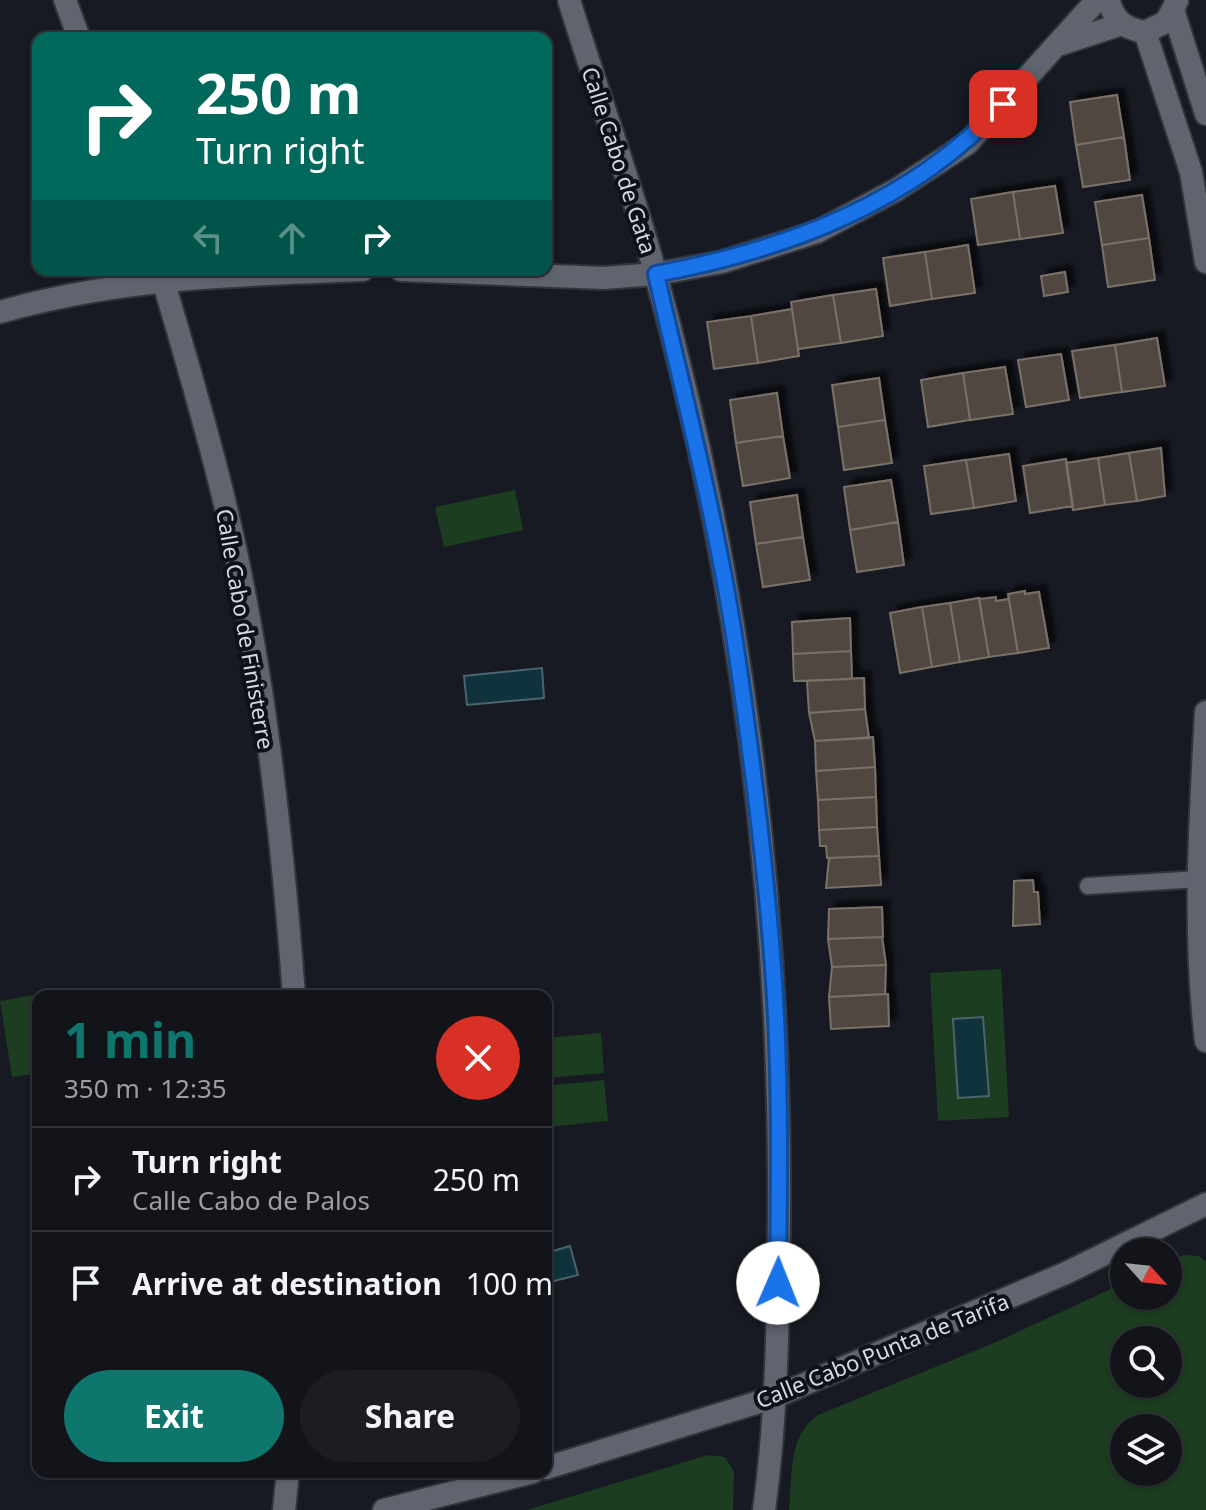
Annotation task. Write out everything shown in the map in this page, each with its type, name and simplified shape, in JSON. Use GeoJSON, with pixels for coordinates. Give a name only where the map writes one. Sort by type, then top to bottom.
{"type":"FeatureCollection","features":[{"type":"Feature","properties":{"kind":"street"},"geometry":{"type":"LineString","coordinates":[[65,0],[77,32]]}},
{"type":"Feature","properties":{"kind":"street","name":"Calle Cabo de Gata"},"geometry":{"type":"LineString","coordinates":[[569,0],[656,274],[707,491],[735,639],[756,788],[773,969],[779,1140],[778,1312],[764,1510]]}},
{"type":"Feature","properties":{"kind":"street"},"geometry":{"type":"LineString","coordinates":[[552,276],[604,278],[656,274],[722,262],[817,232],[896,190],[968,143],[1097,0]]}},
{"type":"Feature","properties":{"kind":"street"},"geometry":{"type":"LineString","coordinates":[[1109,0],[1114,16],[1122,24],[1145,32],[1156,29],[1175,6]]}},
{"type":"Feature","properties":{"kind":"street"},"geometry":{"type":"LineString","coordinates":[[1175,6],[1206,114]]}},
{"type":"Feature","properties":{"kind":"street"},"geometry":{"type":"LineString","coordinates":[[1056,46],[1122,24]]}},
{"type":"Feature","properties":{"kind":"street"},"geometry":{"type":"LineString","coordinates":[[1145,32],[1191,172],[1206,262]]}},
{"type":"Feature","properties":{"kind":"street"},"geometry":{"type":"LineString","coordinates":[[0,312],[52,297],[152,276]]}},
{"type":"Feature","properties":{"kind":"street","name":"Calle Cabo de Finisterre"},"geometry":{"type":"LineString","coordinates":[[162,276],[225,506],[248,628],[286,889],[294,990]]}},
{"type":"Feature","properties":{"kind":"street"},"geometry":{"type":"LineString","coordinates":[[1206,712],[1199,879],[1201,1001],[1206,1041]]}},
{"type":"Feature","properties":{"kind":"street","name":"Calle Cabo Punta de Tarifa"},"geometry":{"type":"LineString","coordinates":[[552,1466],[772,1398],[1066,1273],[1206,1204]]}},
{"type":"Feature","properties":{"kind":"street"},"geometry":{"type":"LineString","coordinates":[[284,1510],[287,1478]]}},
{"type":"Feature","properties":{"kind":"street"},"geometry":{"type":"LineString","coordinates":[[384,1510],[509,1478]]}},
{"type":"Feature","properties":{"kind":"lane"},"geometry":{"type":"LineString","coordinates":[[1088,886],[1199,879]]}},
{"type":"Feature","properties":{"kind":"green space"},"geometry":{"type":"Polygon","coordinates":[[[515,490],[523,530],[444,547],[435,507],[515,490]]]}},
{"type":"Feature","properties":{"kind":"green space"},"geometry":{"type":"Polygon","coordinates":[[[1001,969],[1009,1117],[938,1121],[930,973],[1001,969]]]}},
{"type":"Feature","properties":{"kind":"green space"},"geometry":{"type":"Polygon","coordinates":[[[32,995],[32,1074],[12,1077],[0,1001],[32,995]]]}},
{"type":"Feature","properties":{"kind":"green space"},"geometry":{"type":"Polygon","coordinates":[[[601,1033],[604,1073],[552,1077],[552,1037],[601,1033]]]}},
{"type":"Feature","properties":{"kind":"green space"},"geometry":{"type":"Polygon","coordinates":[[[604,1080],[608,1121],[552,1126],[552,1085],[604,1080]]]}},
{"type":"Feature","properties":{"kind":"green space"},"geometry":{"type":"Polygon","coordinates":[[[1182,1256],[1199,1256],[1206,1262],[1206,1510],[789,1510],[796,1445],[808,1424],[818,1415],[994,1343],[1110,1289],[1110,1310],[1182,1310],[1182,1256]]]}},
{"type":"Feature","properties":{"kind":"green space"},"geometry":{"type":"Polygon","coordinates":[[[708,1455],[725,1457],[734,1472],[733,1510],[527,1510],[708,1455]]]}},
{"type":"Feature","properties":{"kind":"water"},"geometry":{"type":"Polygon","coordinates":[[[542,668],[544,698],[467,705],[464,676],[542,668]]]}},
{"type":"Feature","properties":{"kind":"water"},"geometry":{"type":"Polygon","coordinates":[[[983,1017],[989,1096],[958,1098],[953,1019],[983,1017]]]}},
{"type":"Feature","properties":{"kind":"water"},"geometry":{"type":"Polygon","coordinates":[[[570,1246],[578,1275],[552,1282],[552,1251],[570,1246]]]}},
{"type":"Feature","properties":{"kind":"building"},"geometry":{"type":"Polygon","coordinates":[[[1117,95],[1124,137],[1076,145],[1070,102],[1117,95]]]}},
{"type":"Feature","properties":{"kind":"building"},"geometry":{"type":"Polygon","coordinates":[[[1124,137],[1130,180],[1083,187],[1076,145],[1124,137]]]}},
{"type":"Feature","properties":{"kind":"building"},"geometry":{"type":"Polygon","coordinates":[[[1055,186],[1063,233],[1020,239],[1013,192],[1055,186]]]}},
{"type":"Feature","properties":{"kind":"building"},"geometry":{"type":"Polygon","coordinates":[[[1013,192],[1020,239],[978,245],[971,199],[1013,192]]]}},
{"type":"Feature","properties":{"kind":"building"},"geometry":{"type":"Polygon","coordinates":[[[1142,195],[1149,238],[1102,245],[1095,202],[1142,195]]]}},
{"type":"Feature","properties":{"kind":"building"},"geometry":{"type":"Polygon","coordinates":[[[1149,238],[1155,280],[1108,287],[1102,245],[1149,238]]]}},
{"type":"Feature","properties":{"kind":"building"},"geometry":{"type":"Polygon","coordinates":[[[968,245],[975,293],[932,299],[925,252],[968,245]]]}},
{"type":"Feature","properties":{"kind":"building"},"geometry":{"type":"Polygon","coordinates":[[[925,252],[932,299],[890,306],[883,258],[925,252]]]}},
{"type":"Feature","properties":{"kind":"building"},"geometry":{"type":"Polygon","coordinates":[[[1065,272],[1068,292],[1044,296],[1041,276],[1065,272]]]}},
{"type":"Feature","properties":{"kind":"building"},"geometry":{"type":"Polygon","coordinates":[[[876,289],[883,336],[841,343],[833,295],[876,289]]]}},
{"type":"Feature","properties":{"kind":"building"},"geometry":{"type":"Polygon","coordinates":[[[833,295],[841,343],[798,349],[791,302],[833,295]]]}},
{"type":"Feature","properties":{"kind":"building"},"geometry":{"type":"Polygon","coordinates":[[[792,309],[799,356],[758,363],[751,316],[792,309]]]}},
{"type":"Feature","properties":{"kind":"building"},"geometry":{"type":"Polygon","coordinates":[[[751,316],[758,363],[714,369],[707,322],[751,316]]]}},
{"type":"Feature","properties":{"kind":"building"},"geometry":{"type":"Polygon","coordinates":[[[1157,338],[1165,386],[1122,392],[1115,345],[1157,338]]]}},
{"type":"Feature","properties":{"kind":"building"},"geometry":{"type":"Polygon","coordinates":[[[1115,345],[1122,392],[1080,398],[1072,351],[1115,345]]]}},
{"type":"Feature","properties":{"kind":"building"},"geometry":{"type":"Polygon","coordinates":[[[1061,354],[1069,400],[1026,407],[1018,360],[1061,354]]]}},
{"type":"Feature","properties":{"kind":"building"},"geometry":{"type":"Polygon","coordinates":[[[1005,367],[1013,414],[970,420],[963,373],[1005,367]]]}},
{"type":"Feature","properties":{"kind":"building"},"geometry":{"type":"Polygon","coordinates":[[[963,373],[970,420],[928,427],[921,380],[963,373]]]}},
{"type":"Feature","properties":{"kind":"building"},"geometry":{"type":"Polygon","coordinates":[[[879,378],[885,420],[838,427],[832,385],[879,378]]]}},
{"type":"Feature","properties":{"kind":"building"},"geometry":{"type":"Polygon","coordinates":[[[777,393],[783,436],[736,443],[730,400],[777,393]]]}},
{"type":"Feature","properties":{"kind":"building"},"geometry":{"type":"Polygon","coordinates":[[[885,420],[892,463],[844,470],[838,427],[885,420]]]}},
{"type":"Feature","properties":{"kind":"building"},"geometry":{"type":"Polygon","coordinates":[[[783,436],[790,478],[743,486],[736,443],[783,436]]]}},
{"type":"Feature","properties":{"kind":"building"},"geometry":{"type":"Polygon","coordinates":[[[1161,448],[1165,496],[1137,501],[1129,453],[1161,448]]]}},
{"type":"Feature","properties":{"kind":"building"},"geometry":{"type":"Polygon","coordinates":[[[1129,453],[1137,501],[1105,505],[1098,458],[1129,453]]]}},
{"type":"Feature","properties":{"kind":"building"},"geometry":{"type":"Polygon","coordinates":[[[1009,454],[1016,501],[974,508],[966,460],[1009,454]]]}},
{"type":"Feature","properties":{"kind":"building"},"geometry":{"type":"Polygon","coordinates":[[[1098,458],[1105,505],[1073,510],[1066,463],[1098,458]]]}},
{"type":"Feature","properties":{"kind":"building"},"geometry":{"type":"Polygon","coordinates":[[[1066,459],[1073,506],[1030,513],[1023,466],[1066,459]]]}},
{"type":"Feature","properties":{"kind":"building"},"geometry":{"type":"Polygon","coordinates":[[[966,460],[974,508],[931,514],[924,466],[966,460]]]}},
{"type":"Feature","properties":{"kind":"building"},"geometry":{"type":"Polygon","coordinates":[[[891,480],[898,522],[850,530],[844,487],[891,480]]]}},
{"type":"Feature","properties":{"kind":"building"},"geometry":{"type":"Polygon","coordinates":[[[797,495],[803,537],[756,544],[750,502],[797,495]]]}},
{"type":"Feature","properties":{"kind":"building"},"geometry":{"type":"Polygon","coordinates":[[[898,522],[904,565],[857,572],[850,530],[898,522]]]}},
{"type":"Feature","properties":{"kind":"building"},"geometry":{"type":"Polygon","coordinates":[[[803,537],[810,580],[763,587],[756,544],[803,537]]]}},
{"type":"Feature","properties":{"kind":"building"},"geometry":{"type":"Polygon","coordinates":[[[1025,591],[1025,594],[1039,592],[1049,648],[1018,653],[1008,594],[1025,591]]]}},
{"type":"Feature","properties":{"kind":"building"},"geometry":{"type":"Polygon","coordinates":[[[996,597],[996,601],[1009,599],[1018,653],[989,657],[979,599],[996,597]]]}},
{"type":"Feature","properties":{"kind":"building"},"geometry":{"type":"Polygon","coordinates":[[[979,598],[989,657],[960,662],[950,603],[979,598]]]}},
{"type":"Feature","properties":{"kind":"building"},"geometry":{"type":"Polygon","coordinates":[[[950,603],[960,662],[932,667],[922,607],[950,603]]]}},
{"type":"Feature","properties":{"kind":"building"},"geometry":{"type":"Polygon","coordinates":[[[922,607],[932,667],[900,673],[890,613],[922,607]]]}},
{"type":"Feature","properties":{"kind":"building"},"geometry":{"type":"Polygon","coordinates":[[[850,618],[851,651],[793,654],[792,622],[850,618]]]}},
{"type":"Feature","properties":{"kind":"building"},"geometry":{"type":"Polygon","coordinates":[[[851,651],[852,679],[794,681],[793,654],[851,651]]]}},
{"type":"Feature","properties":{"kind":"building"},"geometry":{"type":"Polygon","coordinates":[[[864,678],[865,709],[809,713],[807,681],[864,678]]]}},
{"type":"Feature","properties":{"kind":"building"},"geometry":{"type":"Polygon","coordinates":[[[865,709],[869,738],[815,741],[809,713],[865,709]]]}},
{"type":"Feature","properties":{"kind":"building"},"geometry":{"type":"Polygon","coordinates":[[[873,737],[875,767],[816,771],[815,741],[873,737]]]}},
{"type":"Feature","properties":{"kind":"building"},"geometry":{"type":"Polygon","coordinates":[[[875,767],[876,797],[818,800],[816,771],[875,767]]]}},
{"type":"Feature","properties":{"kind":"building"},"geometry":{"type":"Polygon","coordinates":[[[876,797],[877,827],[819,830],[818,800],[876,797]]]}},
{"type":"Feature","properties":{"kind":"building"},"geometry":{"type":"Polygon","coordinates":[[[877,827],[879,856],[827,858],[826,846],[820,846],[819,830],[877,827]]]}},
{"type":"Feature","properties":{"kind":"building"},"geometry":{"type":"Polygon","coordinates":[[[879,856],[881,885],[826,888],[829,858],[879,856]]]}},
{"type":"Feature","properties":{"kind":"building"},"geometry":{"type":"Polygon","coordinates":[[[1033,880],[1034,892],[1038,892],[1040,924],[1013,926],[1014,881],[1033,880]]]}},
{"type":"Feature","properties":{"kind":"building"},"geometry":{"type":"Polygon","coordinates":[[[882,907],[883,937],[828,939],[829,909],[882,907]]]}},
{"type":"Feature","properties":{"kind":"building"},"geometry":{"type":"Polygon","coordinates":[[[882,937],[886,965],[832,967],[828,939],[882,937]]]}},
{"type":"Feature","properties":{"kind":"building"},"geometry":{"type":"Polygon","coordinates":[[[886,965],[885,994],[829,997],[832,967],[886,965]]]}},
{"type":"Feature","properties":{"kind":"building"},"geometry":{"type":"Polygon","coordinates":[[[888,994],[889,1026],[831,1029],[829,997],[888,994]]]}},
{"type":"Feature","properties":{"kind":"route"},"geometry":{"type":"LineString","coordinates":[[778,1283],[779,1140],[773,969],[756,788],[735,639],[707,491],[656,274],[722,262],[817,232],[896,190],[968,143],[1003,104]]}}]}
